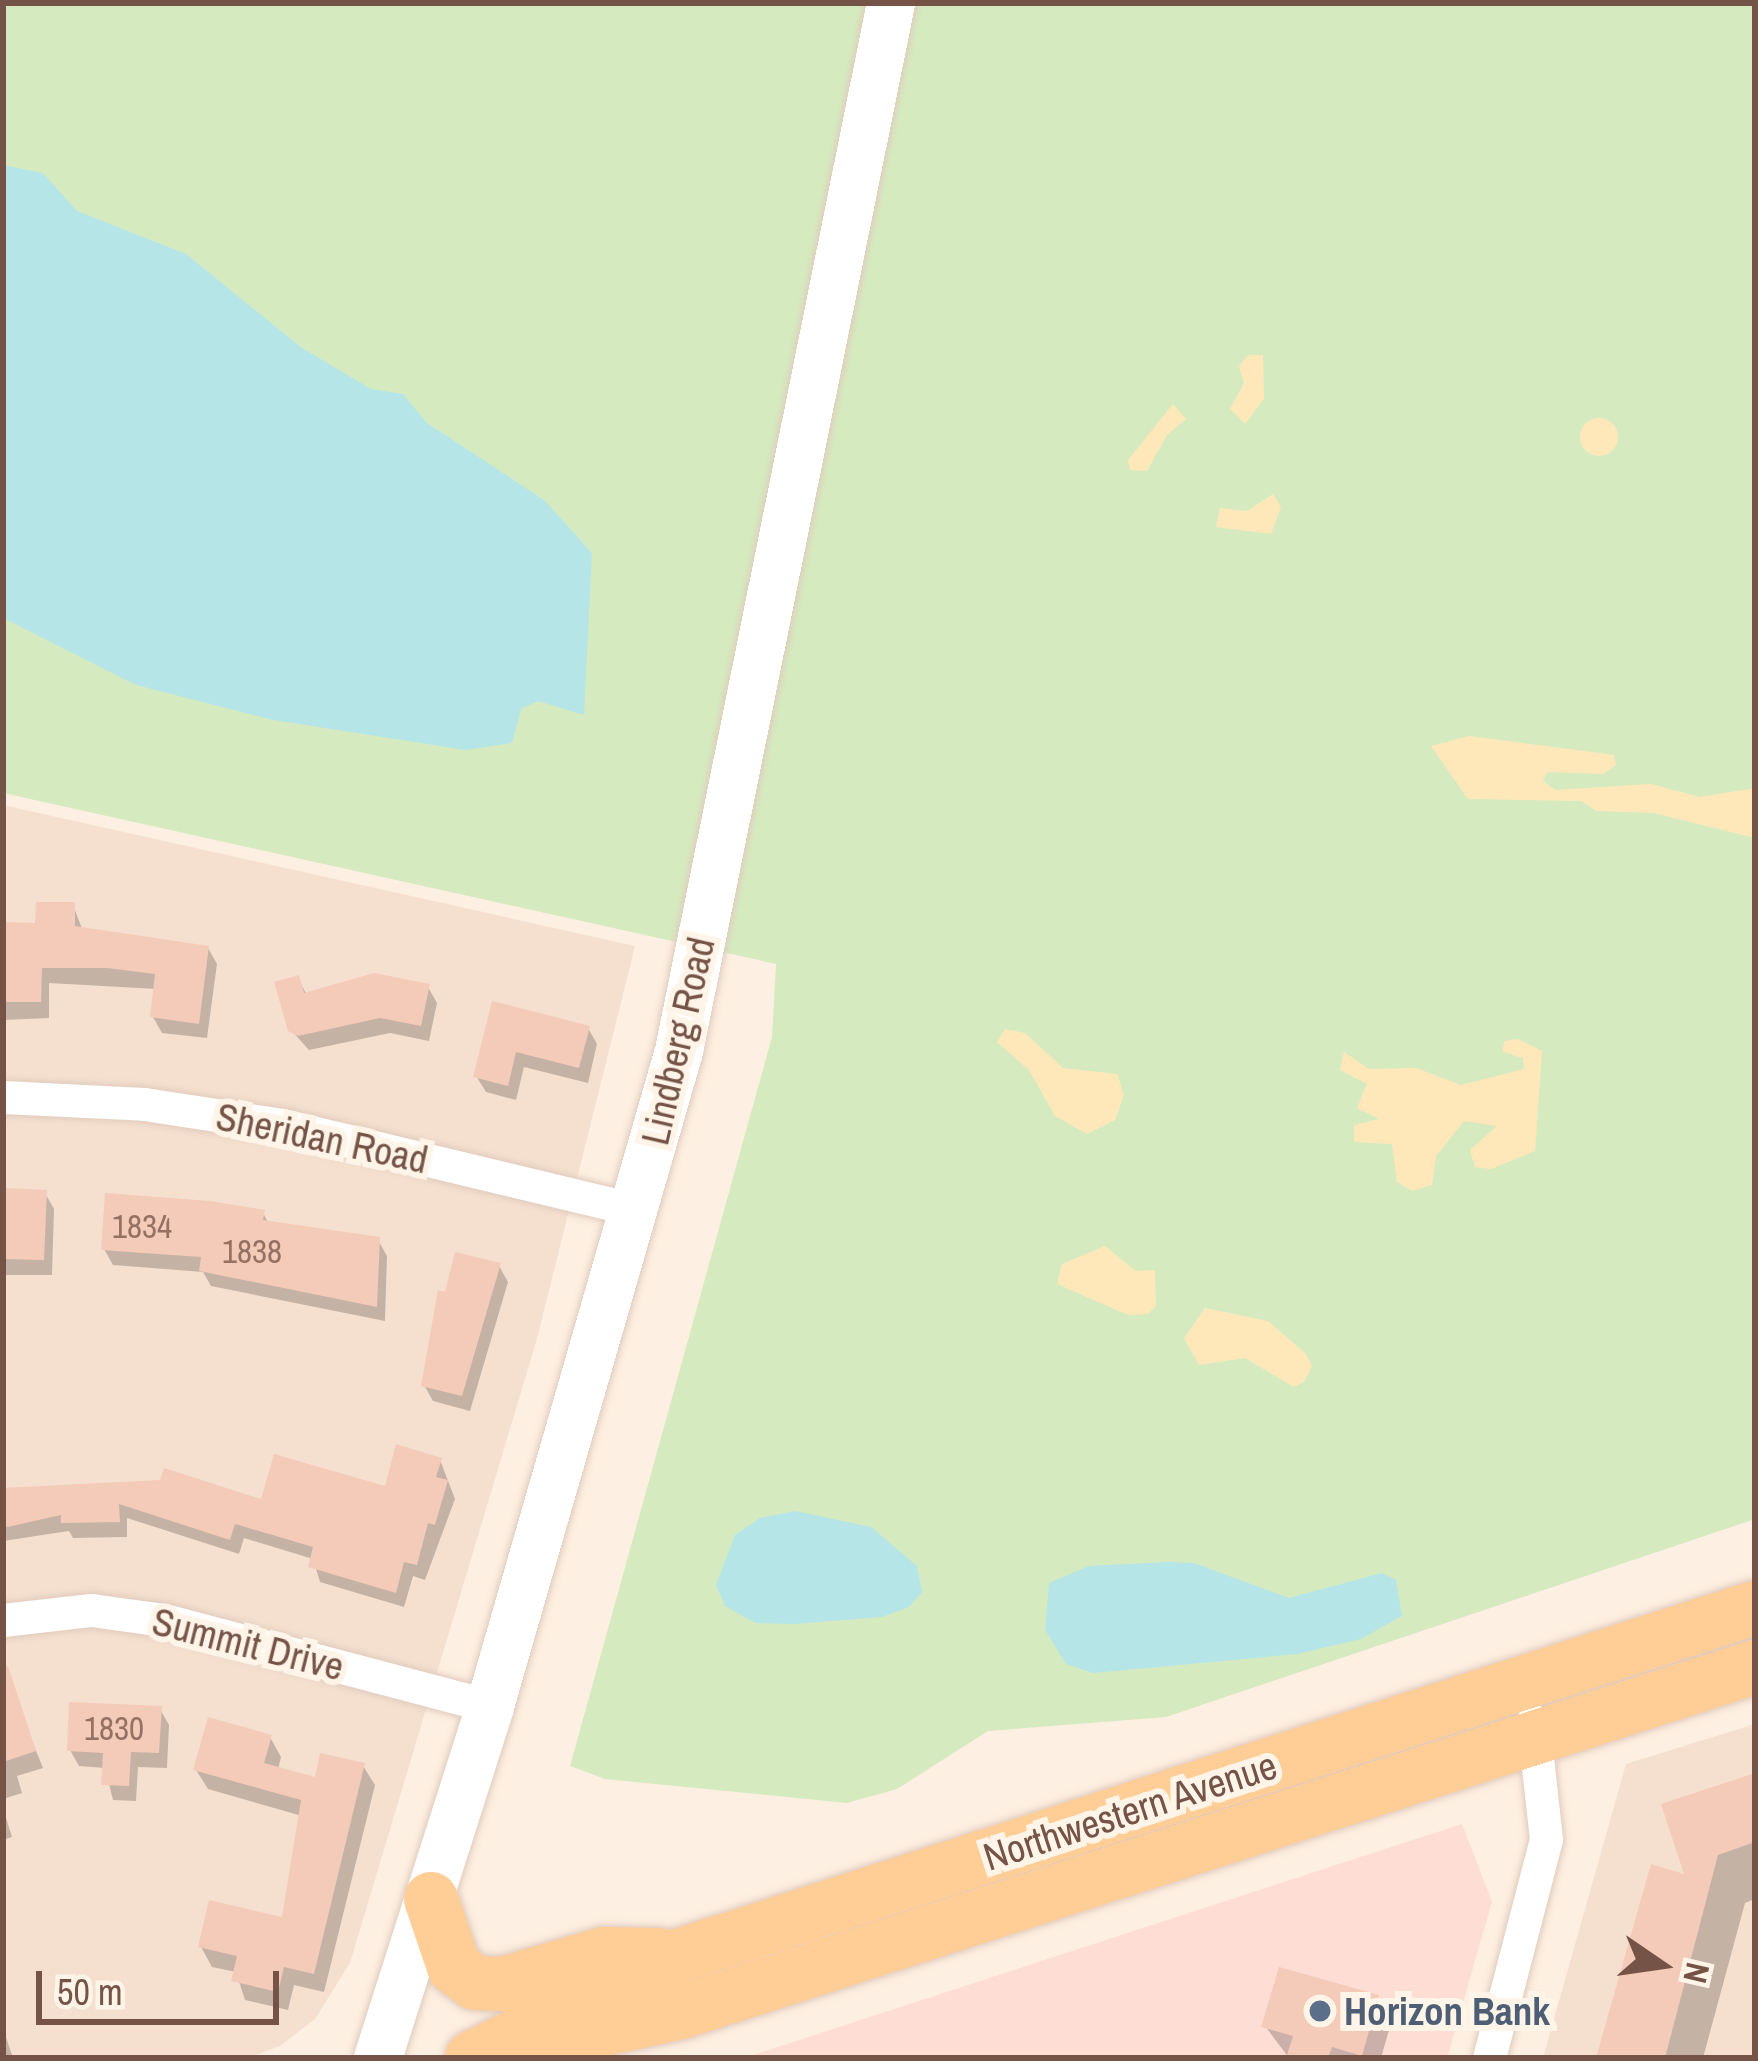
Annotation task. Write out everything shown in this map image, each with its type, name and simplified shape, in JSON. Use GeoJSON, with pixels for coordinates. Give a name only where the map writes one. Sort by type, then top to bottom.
{"type":"FeatureCollection","features":[{"type":"Feature","properties":{"kind":"main road","name":"Lindberg Road"},"geometry":{"type":"LineString","coordinates":[[378,2058],[490,1706],[637,1210],[745,743],[891,3]]}},
{"type":"Feature","properties":{"kind":"main road","name":"Northwestern Avenue"},"geometry":{"type":"LineString","coordinates":[[495,2050],[678,1956],[1755,1608]]}},
{"type":"Feature","properties":{"kind":"main road","name":"Northwestern Avenue"},"geometry":{"type":"LineString","coordinates":[[495,2050],[577,2039],[681,2012],[1755,1667]]}},
{"type":"Feature","properties":{"kind":"main road"},"geometry":{"type":"LineString","coordinates":[[431,1899],[454,1967],[486,1986],[604,1954],[678,1956]]}},
{"type":"Feature","properties":{"kind":"street","name":"Sheridan Road"},"geometry":{"type":"LineString","coordinates":[[3,1096],[144,1104],[282,1125],[637,1210]]}},
{"type":"Feature","properties":{"kind":"street","name":"Summit Drive"},"geometry":{"type":"LineString","coordinates":[[3,1620],[91,1610],[164,1620],[490,1706]]}},
{"type":"Feature","properties":{"kind":"street"},"geometry":{"type":"LineString","coordinates":[[1489,2058],[1546,1839],[1538,1737],[1522,1685]]}},
{"type":"Feature","properties":{"kind":"shaded area"},"geometry":{"type":"Polygon","coordinates":[[[3,805],[635,946],[536,1342],[350,1963],[315,2019],[280,2046],[247,2058],[3,2058],[3,805]]]}},
{"type":"Feature","properties":{"kind":"shaded area"},"geometry":{"type":"Polygon","coordinates":[[[1755,1724],[1755,2058],[1543,2058],[1626,1764],[1755,1724]]]}},
{"type":"Feature","properties":{"kind":"shaded area"},"geometry":{"type":"Polygon","coordinates":[[[1462,1824],[1492,1902],[1447,2058],[744,2058],[1462,1824]]]}},
{"type":"Feature","properties":{"kind":"green space"},"geometry":{"type":"Polygon","coordinates":[[[3,3],[1755,3],[1755,1519],[1166,1717],[988,1731],[897,1789],[847,1803],[605,1779],[570,1766],[772,1037],[776,964],[3,793],[3,3]]]}},
{"type":"Feature","properties":{"kind":"sand"},"geometry":{"type":"Polygon","coordinates":[[[1248,355],[1263,355],[1264,399],[1245,424],[1230,409],[1244,383],[1239,366],[1248,355]]]}},
{"type":"Feature","properties":{"kind":"sand"},"geometry":{"type":"Polygon","coordinates":[[[1173,404],[1186,419],[1167,435],[1147,471],[1130,470],[1128,460],[1173,404]]]}},
{"type":"Feature","properties":{"kind":"sand"},"geometry":{"type":"Polygon","coordinates":[[[1599,418],[1613,423],[1618,437],[1613,451],[1599,456],[1585,451],[1580,437],[1585,423],[1599,418]]]}},
{"type":"Feature","properties":{"kind":"sand"},"geometry":{"type":"Polygon","coordinates":[[[1273,494],[1281,507],[1271,534],[1216,527],[1220,508],[1247,511],[1273,494]]]}},
{"type":"Feature","properties":{"kind":"sand"},"geometry":{"type":"Polygon","coordinates":[[[1469,736],[1614,755],[1616,765],[1603,774],[1547,772],[1543,781],[1555,790],[1651,784],[1700,797],[1755,788],[1755,838],[1654,813],[1597,811],[1581,801],[1468,799],[1431,746],[1469,736]]]}},
{"type":"Feature","properties":{"kind":"sand"},"geometry":{"type":"Polygon","coordinates":[[[1005,1029],[1025,1033],[1063,1068],[1117,1074],[1124,1095],[1115,1120],[1087,1134],[1055,1116],[1029,1070],[997,1042],[1005,1029]]]}},
{"type":"Feature","properties":{"kind":"sand"},"geometry":{"type":"Polygon","coordinates":[[[1518,1039],[1542,1051],[1535,1151],[1491,1169],[1475,1167],[1470,1150],[1497,1126],[1464,1121],[1436,1156],[1432,1185],[1412,1191],[1397,1182],[1392,1144],[1354,1142],[1354,1125],[1379,1119],[1357,1108],[1367,1084],[1340,1070],[1344,1052],[1369,1069],[1416,1068],[1461,1085],[1524,1069],[1523,1058],[1503,1052],[1504,1041],[1518,1039]]]}},
{"type":"Feature","properties":{"kind":"sand"},"geometry":{"type":"Polygon","coordinates":[[[1105,1246],[1136,1271],[1155,1270],[1156,1306],[1148,1314],[1128,1315],[1057,1284],[1062,1264],[1105,1246]]]}},
{"type":"Feature","properties":{"kind":"sand"},"geometry":{"type":"Polygon","coordinates":[[[1205,1308],[1268,1321],[1306,1354],[1312,1366],[1304,1382],[1294,1387],[1245,1358],[1199,1365],[1184,1338],[1205,1308]]]}},
{"type":"Feature","properties":{"kind":"water"},"geometry":{"type":"Polygon","coordinates":[[[3,165],[43,173],[77,211],[186,254],[302,348],[371,389],[403,394],[427,423],[544,500],[592,553],[584,715],[538,701],[521,709],[512,743],[466,750],[273,720],[136,685],[3,618],[3,165]]]}},
{"type":"Feature","properties":{"kind":"water"},"geometry":{"type":"Polygon","coordinates":[[[795,1511],[871,1527],[917,1566],[922,1592],[909,1607],[882,1617],[794,1624],[755,1623],[725,1606],[716,1585],[735,1535],[760,1518],[795,1511]]]}},
{"type":"Feature","properties":{"kind":"water"},"geometry":{"type":"Polygon","coordinates":[[[1194,1563],[1289,1598],[1382,1573],[1396,1580],[1402,1616],[1361,1639],[1298,1654],[1093,1673],[1066,1664],[1045,1630],[1049,1583],[1089,1566],[1194,1563]]]}},
{"type":"Feature","properties":{"kind":"building"},"geometry":{"type":"Polygon","coordinates":[[[36,902],[75,902],[75,926],[209,946],[199,1024],[150,1017],[155,974],[107,968],[42,968],[41,1002],[3,1002],[3,922],[35,923],[36,902]]]}},
{"type":"Feature","properties":{"kind":"building"},"geometry":{"type":"Polygon","coordinates":[[[374,973],[430,984],[421,1026],[380,1018],[298,1036],[288,1031],[274,982],[299,975],[304,993],[374,973]]]}},
{"type":"Feature","properties":{"kind":"building"},"geometry":{"type":"Polygon","coordinates":[[[492,1001],[590,1026],[579,1068],[516,1052],[508,1086],[473,1077],[492,1001]]]}},
{"type":"Feature","properties":{"kind":"building"},"geometry":{"type":"Polygon","coordinates":[[[3,1188],[47,1190],[44,1260],[5,1259],[3,1188]]]}},
{"type":"Feature","properties":{"kind":"building"},"geometry":{"type":"Polygon","coordinates":[[[105,1193],[210,1201],[265,1210],[263,1220],[380,1237],[377,1307],[199,1271],[201,1257],[101,1250],[105,1193]]]}},
{"type":"Feature","properties":{"kind":"building"},"geometry":{"type":"Polygon","coordinates":[[[455,1252],[501,1263],[462,1396],[421,1386],[438,1290],[445,1292],[455,1252]]]}},
{"type":"Feature","properties":{"kind":"building"},"geometry":{"type":"Polygon","coordinates":[[[396,1444],[442,1458],[436,1477],[448,1480],[435,1525],[428,1523],[417,1565],[404,1562],[396,1593],[308,1567],[313,1547],[235,1524],[230,1540],[119,1504],[120,1522],[61,1523],[61,1515],[3,1528],[3,1488],[160,1480],[164,1468],[261,1499],[274,1454],[385,1486],[396,1444]]]}},
{"type":"Feature","properties":{"kind":"building"},"geometry":{"type":"Polygon","coordinates":[[[8,1666],[36,1751],[3,1762],[3,1667],[8,1666]]]}},
{"type":"Feature","properties":{"kind":"building"},"geometry":{"type":"Polygon","coordinates":[[[69,1702],[162,1706],[159,1753],[131,1752],[129,1786],[101,1785],[103,1753],[67,1751],[69,1702]]]}},
{"type":"Feature","properties":{"kind":"building"},"geometry":{"type":"Polygon","coordinates":[[[208,1717],[272,1735],[264,1763],[315,1777],[320,1753],[365,1763],[314,1974],[284,1967],[278,1992],[231,1981],[237,1956],[198,1947],[209,1900],[282,1917],[301,1800],[193,1770],[208,1717]]]}},
{"type":"Feature","properties":{"kind":"building"},"geometry":{"type":"Polygon","coordinates":[[[1755,1773],[1755,1842],[1718,1855],[1665,2058],[1596,2058],[1651,1864],[1684,1874],[1661,1804],[1755,1773]]]}},
{"type":"Feature","properties":{"kind":"building","name":"Horizon Bank"},"geometry":{"type":"Polygon","coordinates":[[[1279,1967],[1379,1995],[1362,2056],[1332,2047],[1328,2058],[1286,2058],[1293,2036],[1261,2027],[1279,1967]]]}},
{"type":"Feature","properties":{"kind":"place","name":"Horizon Bank"},"geometry":{"type":"Point","coordinates":[1320,2011]}}]}
